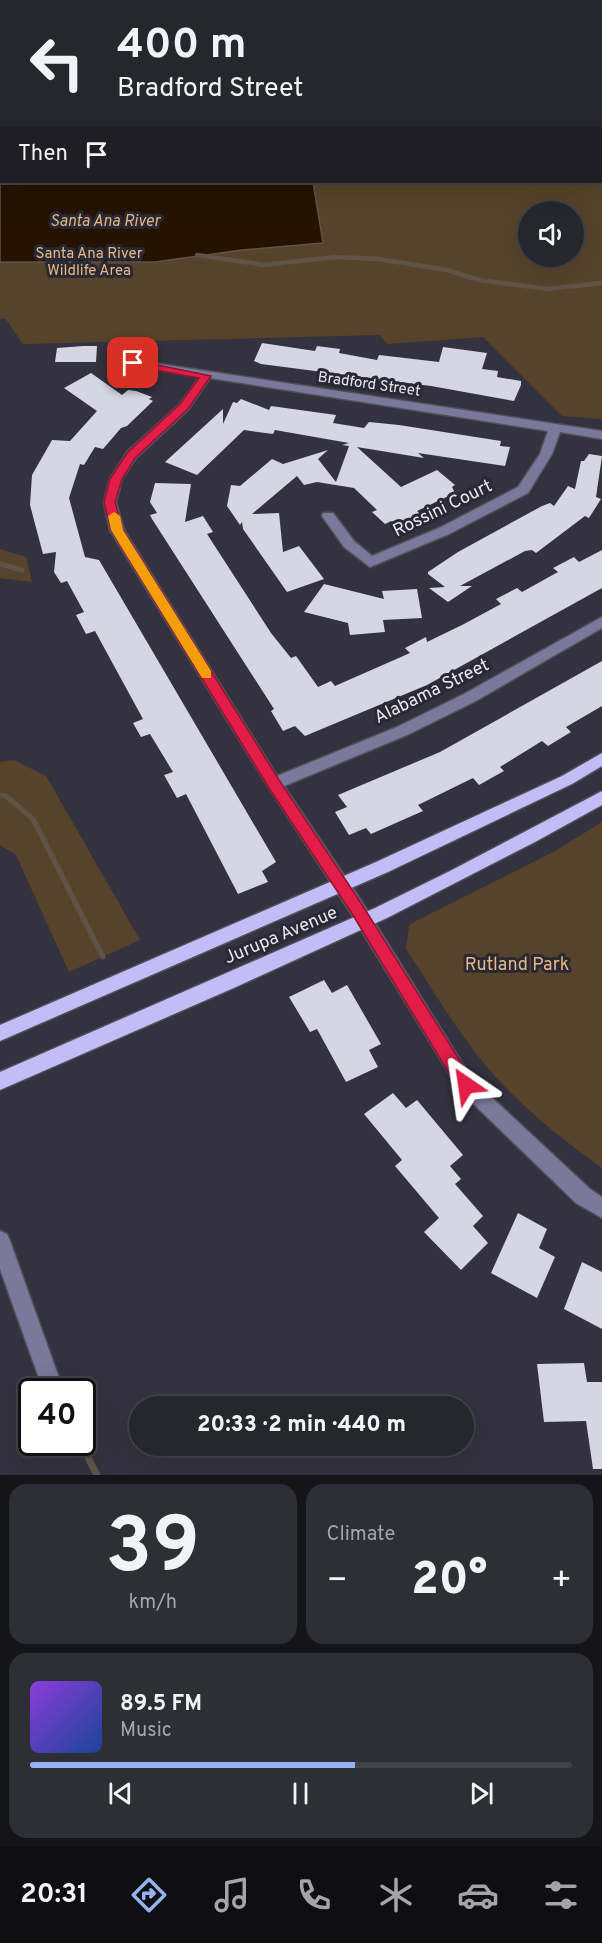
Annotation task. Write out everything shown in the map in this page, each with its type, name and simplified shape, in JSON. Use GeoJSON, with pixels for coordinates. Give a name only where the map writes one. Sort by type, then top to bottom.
{"type":"FeatureCollection","features":[{"type":"Feature","properties":{"kind":"main road","name":"Jurupa Avenue"},"geometry":{"type":"LineString","coordinates":[[0,1033],[341,884],[567,780],[602,759]]}},
{"type":"Feature","properties":{"kind":"main road","name":"Jurupa Avenue"},"geometry":{"type":"LineString","coordinates":[[0,1081],[537,835],[602,797]]}},
{"type":"Feature","properties":{"kind":"street","name":"Bradford Street"},"geometry":{"type":"LineString","coordinates":[[133,363],[602,435]]}},
{"type":"Feature","properties":{"kind":"street"},"geometry":{"type":"LineString","coordinates":[[206,376],[184,406],[130,455],[116,479],[110,502],[117,530],[274,784],[341,884],[466,1085],[583,1196],[602,1209]]}},
{"type":"Feature","properties":{"kind":"street","name":"Rossini Court"},"geometry":{"type":"LineString","coordinates":[[328,516],[350,544],[370,562],[403,549],[523,490],[546,454],[555,428]]}},
{"type":"Feature","properties":{"kind":"street","name":"Alabama Street"},"geometry":{"type":"LineString","coordinates":[[274,784],[402,731],[469,698],[602,622]]}},
{"type":"Feature","properties":{"kind":"street"},"geometry":{"type":"LineString","coordinates":[[0,1241],[5,1271],[48,1378]]}},
{"type":"Feature","properties":{"kind":"green space","name":"Santa Ana River Wildlife Area"},"geometry":{"type":"Polygon","coordinates":[[[0,183],[602,183],[602,419],[562,416],[483,337],[387,344],[380,335],[23,344],[5,318],[0,319],[0,183]]]}},
{"type":"Feature","properties":{"kind":"green space"},"geometry":{"type":"Polygon","coordinates":[[[0,549],[26,557],[32,582],[0,578],[0,549]]]}},
{"type":"Feature","properties":{"kind":"green space"},"geometry":{"type":"Polygon","coordinates":[[[14,760],[46,776],[140,940],[69,972],[16,855],[0,845],[0,762],[14,760]]]}},
{"type":"Feature","properties":{"kind":"green space","name":"Rutland Park"},"geometry":{"type":"Polygon","coordinates":[[[602,822],[602,1168],[539,1119],[496,1077],[462,1035],[406,949],[409,926],[414,922],[555,851],[602,822]]]}},
{"type":"Feature","properties":{"kind":"water","name":"Santa Ana River"},"geometry":{"type":"Polygon","coordinates":[[[0,183],[313,183],[323,243],[242,250],[155,262],[0,262],[0,183]]]}},
{"type":"Feature","properties":{"kind":"building"},"geometry":{"type":"Polygon","coordinates":[[[262,343],[315,351],[317,346],[340,349],[339,353],[377,360],[379,355],[439,362],[443,347],[487,353],[482,369],[498,371],[497,377],[521,381],[521,385],[514,401],[431,386],[261,364],[254,361],[262,343]]]}},
{"type":"Feature","properties":{"kind":"building"},"geometry":{"type":"Polygon","coordinates":[[[97,346],[96,362],[55,362],[57,348],[97,346]]]}},
{"type":"Feature","properties":{"kind":"building"},"geometry":{"type":"Polygon","coordinates":[[[91,373],[122,395],[128,390],[136,391],[152,397],[149,399],[153,401],[127,426],[121,428],[103,449],[95,447],[84,465],[80,464],[69,498],[85,557],[99,560],[276,862],[262,871],[268,882],[238,894],[186,794],[177,798],[164,775],[173,772],[150,734],[141,737],[133,723],[143,719],[95,631],[86,634],[76,615],[84,612],[67,581],[61,583],[54,572],[56,552],[43,554],[30,505],[32,475],[52,440],[70,441],[97,411],[64,388],[91,373]]]}},
{"type":"Feature","properties":{"kind":"building"},"geometry":{"type":"Polygon","coordinates":[[[241,399],[269,410],[271,406],[336,415],[333,423],[364,428],[369,422],[399,425],[501,441],[500,446],[510,447],[505,466],[418,453],[424,458],[357,447],[401,487],[437,470],[455,485],[452,487],[455,493],[417,511],[421,515],[398,527],[391,521],[385,524],[372,512],[377,510],[354,488],[317,482],[304,485],[297,476],[252,514],[279,513],[283,552],[299,546],[324,579],[287,592],[243,529],[242,522],[240,525],[227,506],[231,485],[240,486],[272,459],[283,464],[328,450],[318,459],[336,482],[349,446],[342,445],[349,443],[275,430],[273,434],[244,430],[197,475],[165,462],[223,409],[223,424],[233,402],[237,403],[241,399]]]}},
{"type":"Feature","properties":{"kind":"building"},"geometry":{"type":"Polygon","coordinates":[[[589,454],[602,456],[596,497],[601,499],[589,518],[585,516],[536,553],[532,550],[525,551],[460,586],[472,586],[448,602],[429,588],[445,587],[428,572],[458,552],[542,506],[550,503],[554,506],[568,486],[575,489],[581,461],[584,461],[589,454]]]}},
{"type":"Feature","properties":{"kind":"building"},"geometry":{"type":"Polygon","coordinates":[[[155,483],[191,484],[185,522],[203,516],[213,532],[207,534],[271,633],[291,658],[296,656],[318,687],[331,681],[335,686],[410,653],[405,648],[426,637],[427,642],[464,624],[501,604],[496,599],[517,588],[522,592],[558,572],[553,568],[574,557],[579,562],[602,550],[602,588],[427,685],[305,736],[295,726],[283,731],[271,711],[274,709],[152,519],[150,515],[157,513],[150,502],[155,483]]]}},
{"type":"Feature","properties":{"kind":"building"},"geometry":{"type":"Polygon","coordinates":[[[324,584],[384,599],[382,591],[417,589],[422,618],[383,620],[385,632],[350,635],[348,623],[304,612],[324,584]]]}},
{"type":"Feature","properties":{"kind":"building"},"geometry":{"type":"Polygon","coordinates":[[[602,661],[602,706],[566,727],[571,732],[548,746],[542,741],[500,767],[504,771],[479,785],[473,778],[418,805],[423,811],[371,834],[366,828],[349,835],[335,812],[347,807],[338,795],[440,752],[602,661]]]}},
{"type":"Feature","properties":{"kind":"building"},"geometry":{"type":"Polygon","coordinates":[[[324,980],[332,993],[347,985],[381,1044],[369,1050],[378,1067],[346,1082],[317,1029],[310,1032],[289,997],[324,980]]]}},
{"type":"Feature","properties":{"kind":"building"},"geometry":{"type":"Polygon","coordinates":[[[393,1093],[406,1108],[417,1100],[463,1155],[450,1166],[461,1179],[455,1184],[483,1216],[473,1226],[488,1243],[461,1270],[424,1232],[439,1218],[395,1166],[402,1160],[364,1114],[393,1093]]]}},
{"type":"Feature","properties":{"kind":"building"},"geometry":{"type":"Polygon","coordinates":[[[518,1213],[547,1229],[539,1248],[555,1257],[537,1298],[491,1273],[518,1213]]]}},
{"type":"Feature","properties":{"kind":"building"},"geometry":{"type":"Polygon","coordinates":[[[582,1262],[602,1272],[602,1329],[564,1309],[582,1262]]]}},
{"type":"Feature","properties":{"kind":"building"},"geometry":{"type":"Polygon","coordinates":[[[584,1363],[587,1382],[602,1382],[602,1469],[593,1469],[586,1421],[544,1422],[537,1364],[584,1363]]]}},
{"type":"Feature","properties":{"kind":"waterway"},"geometry":{"type":"LineString","coordinates":[[197,255],[264,265],[336,257],[378,259],[447,270],[479,280],[547,289],[602,283]]}},
{"type":"Feature","properties":{"kind":"waterway"},"geometry":{"type":"LineString","coordinates":[[0,564],[22,570]]}},
{"type":"Feature","properties":{"kind":"waterway"},"geometry":{"type":"LineString","coordinates":[[0,795],[6,796],[33,819],[103,957]]}},
{"type":"Feature","properties":{"kind":"waterway"},"geometry":{"type":"LineString","coordinates":[[87,1456],[97,1475]]}},
{"type":"Feature","properties":{"kind":"slow traffic"},"geometry":{"type":"LineString","coordinates":[[114,516],[117,530],[206,675]]}},
{"type":"Feature","properties":{"kind":"route"},"geometry":{"type":"LineString","coordinates":[[133,363],[206,376],[184,406],[130,455],[116,479],[110,502],[117,530],[274,784],[356,907],[466,1085]]}}]}
